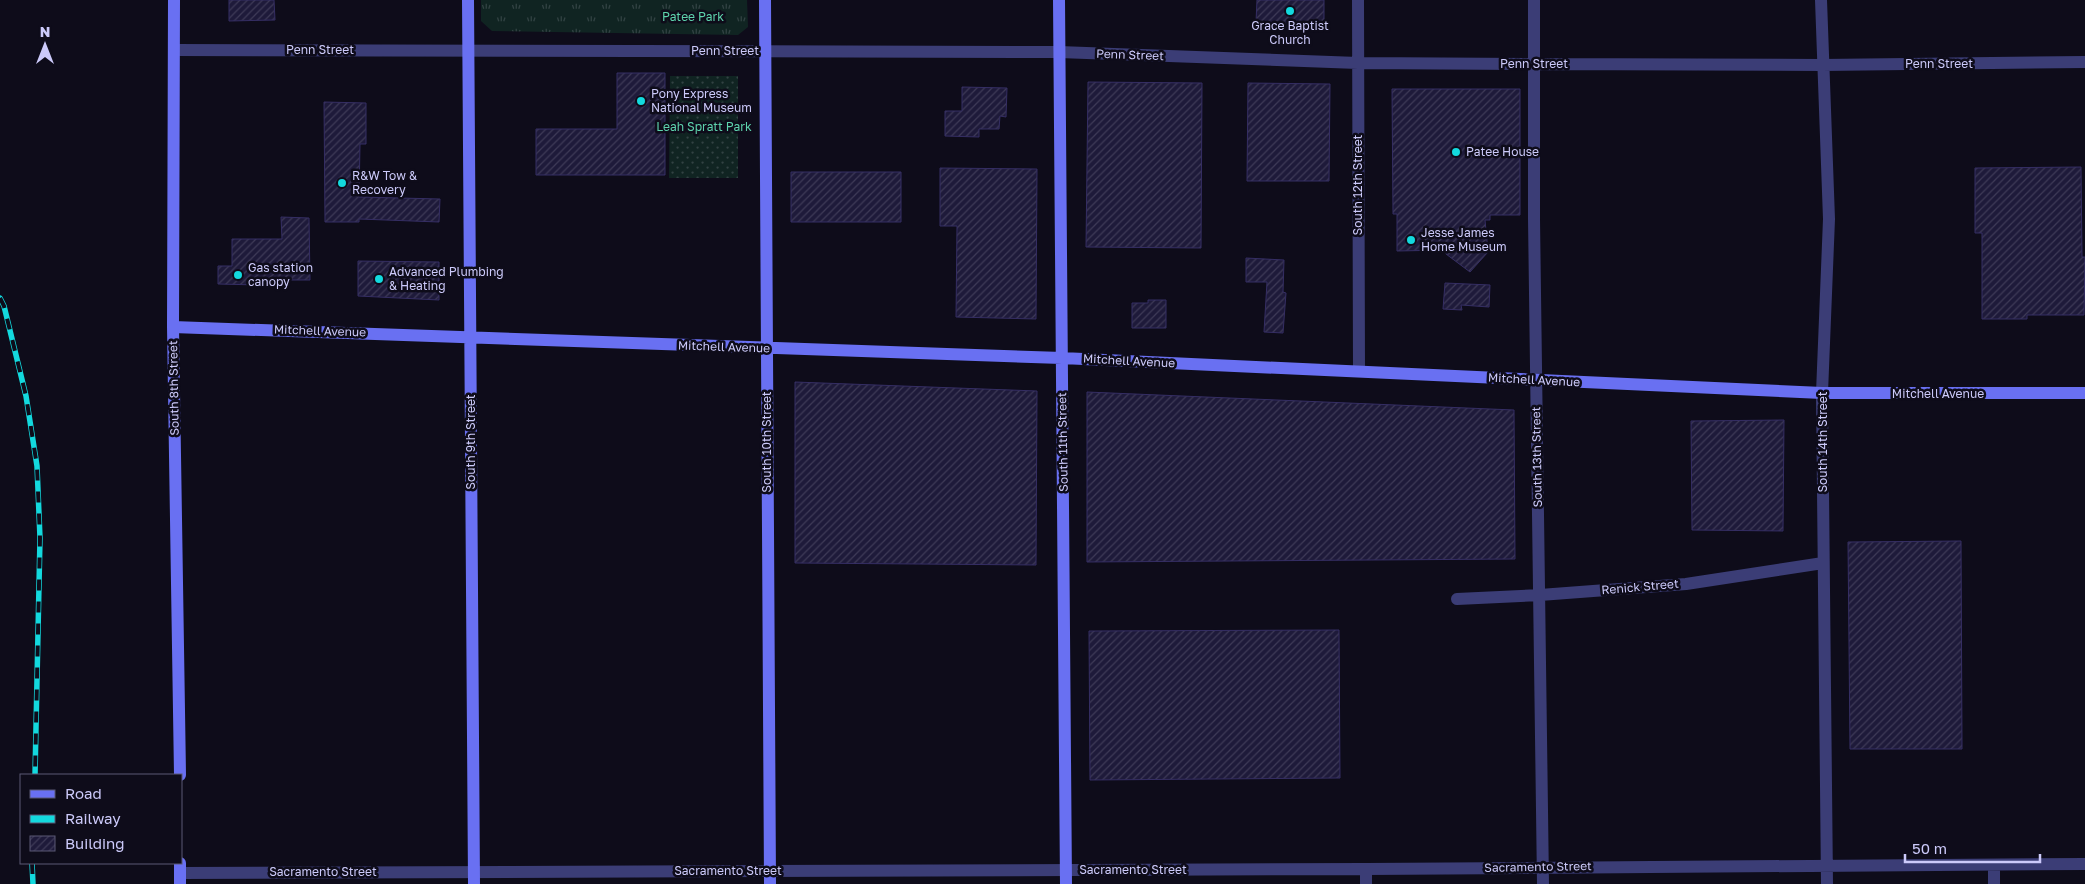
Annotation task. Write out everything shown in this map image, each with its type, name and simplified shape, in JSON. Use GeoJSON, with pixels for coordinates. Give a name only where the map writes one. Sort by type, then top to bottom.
{"type":"FeatureCollection","features":[{"type":"Feature","properties":{"kind":"main road","name":"South 8th Street"},"geometry":{"type":"LineString","coordinates":[[174,0],[173,327],[180,774]]}},
{"type":"Feature","properties":{"kind":"main road","name":"South 9th Street"},"geometry":{"type":"LineString","coordinates":[[468,0],[474,878]]}},
{"type":"Feature","properties":{"kind":"main road","name":"South 10th Street"},"geometry":{"type":"LineString","coordinates":[[765,0],[770,878]]}},
{"type":"Feature","properties":{"kind":"main road","name":"South 11th Street"},"geometry":{"type":"LineString","coordinates":[[1059,0],[1066,884]]}},
{"type":"Feature","properties":{"kind":"main road","name":"Mitchell Avenue"},"geometry":{"type":"LineString","coordinates":[[173,327],[1062,358],[1822,393],[2085,393]]}},
{"type":"Feature","properties":{"kind":"street","name":"South 12th Street"},"geometry":{"type":"LineString","coordinates":[[1358,0],[1359,371]]}},
{"type":"Feature","properties":{"kind":"street","name":"South 13th Street"},"geometry":{"type":"LineString","coordinates":[[1534,0],[1532,64],[1543,884]]}},
{"type":"Feature","properties":{"kind":"street","name":"South 14th Street"},"geometry":{"type":"LineString","coordinates":[[1822,0],[1822,65],[1829,219],[1822,393],[1827,884]]}},
{"type":"Feature","properties":{"kind":"street","name":"Penn Street"},"geometry":{"type":"LineString","coordinates":[[174,50],[1059,52],[1358,63],[1822,65],[2085,62]]}},
{"type":"Feature","properties":{"kind":"street","name":"Renick Street"},"geometry":{"type":"LineString","coordinates":[[1457,599],[1540,596],[1686,584],[1823,562]]}},
{"type":"Feature","properties":{"kind":"street","name":"Sacramento Street"},"geometry":{"type":"LineString","coordinates":[[180,873],[474,878],[770,878],[1066,870],[2085,864]]}},
{"type":"Feature","properties":{"kind":"street"},"geometry":{"type":"LineString","coordinates":[[1994,865],[1994,884]]}},
{"type":"Feature","properties":{"kind":"street"},"geometry":{"type":"LineString","coordinates":[[1366,869],[1366,884]]}},
{"type":"Feature","properties":{"kind":"green space","name":"Patee Park"},"geometry":{"type":"Polygon","coordinates":[[[481,0],[747,0],[748,27],[738,35],[492,31],[481,21],[481,0]]]}},
{"type":"Feature","properties":{"kind":"green space","name":"Leah Spratt Park"},"geometry":{"type":"Polygon","coordinates":[[[670,76],[738,76],[738,178],[669,178],[670,76]]]}},
{"type":"Feature","properties":{"kind":"building"},"geometry":{"type":"Polygon","coordinates":[[[229,0],[274,0],[275,20],[229,21],[229,0]]]}},
{"type":"Feature","properties":{"kind":"building","name":"Grace Baptist Church"},"geometry":{"type":"Polygon","coordinates":[[[1257,0],[1324,0],[1324,28],[1274,27],[1274,22],[1256,22],[1257,0]]]}},
{"type":"Feature","properties":{"kind":"building","name":"Pony Express National Museum"},"geometry":{"type":"Polygon","coordinates":[[[617,73],[665,73],[665,175],[536,175],[536,129],[617,129],[617,73]]]}},
{"type":"Feature","properties":{"kind":"building"},"geometry":{"type":"Polygon","coordinates":[[[1088,82],[1202,83],[1201,248],[1086,247],[1088,82]]]}},
{"type":"Feature","properties":{"kind":"building"},"geometry":{"type":"Polygon","coordinates":[[[1248,83],[1330,84],[1329,181],[1247,181],[1248,83]]]}},
{"type":"Feature","properties":{"kind":"building"},"geometry":{"type":"Polygon","coordinates":[[[962,87],[1007,88],[1006,117],[1000,116],[999,129],[979,129],[979,137],[945,136],[945,111],[962,111],[962,87]]]}},
{"type":"Feature","properties":{"kind":"building","name":"Patee House"},"geometry":{"type":"Polygon","coordinates":[[[1392,89],[1520,89],[1520,215],[1490,215],[1490,220],[1485,220],[1488,252],[1470,272],[1446,254],[1446,250],[1397,251],[1397,214],[1393,214],[1392,89]]]}},
{"type":"Feature","properties":{"kind":"building"},"geometry":{"type":"Polygon","coordinates":[[[324,102],[366,103],[366,144],[360,144],[359,197],[440,199],[439,222],[359,219],[359,222],[325,222],[324,102]]]}},
{"type":"Feature","properties":{"kind":"building"},"geometry":{"type":"Polygon","coordinates":[[[2081,167],[2082,257],[2085,257],[2084,315],[2027,315],[2027,319],[1982,319],[1982,233],[1975,233],[1975,168],[2081,167]]]}},
{"type":"Feature","properties":{"kind":"building"},"geometry":{"type":"Polygon","coordinates":[[[940,168],[1037,169],[1036,319],[956,317],[957,226],[940,226],[940,168]]]}},
{"type":"Feature","properties":{"kind":"building"},"geometry":{"type":"Polygon","coordinates":[[[791,172],[901,172],[901,222],[791,222],[791,172]]]}},
{"type":"Feature","properties":{"kind":"building"},"geometry":{"type":"Polygon","coordinates":[[[281,217],[309,218],[310,280],[257,280],[258,285],[218,284],[218,266],[232,266],[232,239],[282,239],[281,217]]]}},
{"type":"Feature","properties":{"kind":"building"},"geometry":{"type":"Polygon","coordinates":[[[1246,258],[1284,260],[1283,292],[1286,293],[1283,333],[1264,332],[1267,282],[1246,282],[1246,258]]]}},
{"type":"Feature","properties":{"kind":"building"},"geometry":{"type":"Polygon","coordinates":[[[358,261],[439,262],[439,300],[358,296],[358,261]]]}},
{"type":"Feature","properties":{"kind":"building"},"geometry":{"type":"Polygon","coordinates":[[[1445,283],[1490,285],[1489,307],[1461,305],[1462,310],[1443,309],[1445,283]]]}},
{"type":"Feature","properties":{"kind":"building"},"geometry":{"type":"Polygon","coordinates":[[[1148,300],[1166,300],[1166,328],[1132,328],[1132,303],[1148,303],[1148,300]]]}},
{"type":"Feature","properties":{"kind":"building"},"geometry":{"type":"Polygon","coordinates":[[[795,382],[1037,391],[1036,565],[795,563],[795,382]]]}},
{"type":"Feature","properties":{"kind":"building"},"geometry":{"type":"Polygon","coordinates":[[[1087,392],[1514,410],[1515,559],[1087,562],[1087,392]]]}},
{"type":"Feature","properties":{"kind":"building"},"geometry":{"type":"Polygon","coordinates":[[[1784,420],[1783,531],[1692,530],[1691,421],[1784,420]]]}},
{"type":"Feature","properties":{"kind":"building"},"geometry":{"type":"Polygon","coordinates":[[[1961,541],[1962,749],[1850,749],[1848,542],[1961,541]]]}},
{"type":"Feature","properties":{"kind":"building"},"geometry":{"type":"Polygon","coordinates":[[[1339,630],[1340,778],[1090,780],[1089,631],[1339,630]]]}},
{"type":"Feature","properties":{"kind":"railway"},"geometry":{"type":"LineString","coordinates":[[0,298],[4,306],[26,396],[37,466],[40,538],[35,774]]}},
{"type":"Feature","properties":{"kind":"railway"},"geometry":{"type":"LineString","coordinates":[[32,864],[33,884]]}},
{"type":"Feature","properties":{"kind":"place","name":"Grace Baptist Church"},"geometry":{"type":"Point","coordinates":[1290,11]}},
{"type":"Feature","properties":{"kind":"place","name":"Pony Express National Museum"},"geometry":{"type":"Point","coordinates":[641,101]}},
{"type":"Feature","properties":{"kind":"place","name":"Patee House"},"geometry":{"type":"Point","coordinates":[1456,152]}},
{"type":"Feature","properties":{"kind":"place","name":"R&W Tow & Recovery"},"geometry":{"type":"Point","coordinates":[342,183]}},
{"type":"Feature","properties":{"kind":"place","name":"Jesse James Home Museum"},"geometry":{"type":"Point","coordinates":[1411,240]}},
{"type":"Feature","properties":{"kind":"place","name":"Gas station canopy"},"geometry":{"type":"Point","coordinates":[238,275]}},
{"type":"Feature","properties":{"kind":"place","name":"Advanced Plumbing & Heating"},"geometry":{"type":"Point","coordinates":[379,279]}}]}
